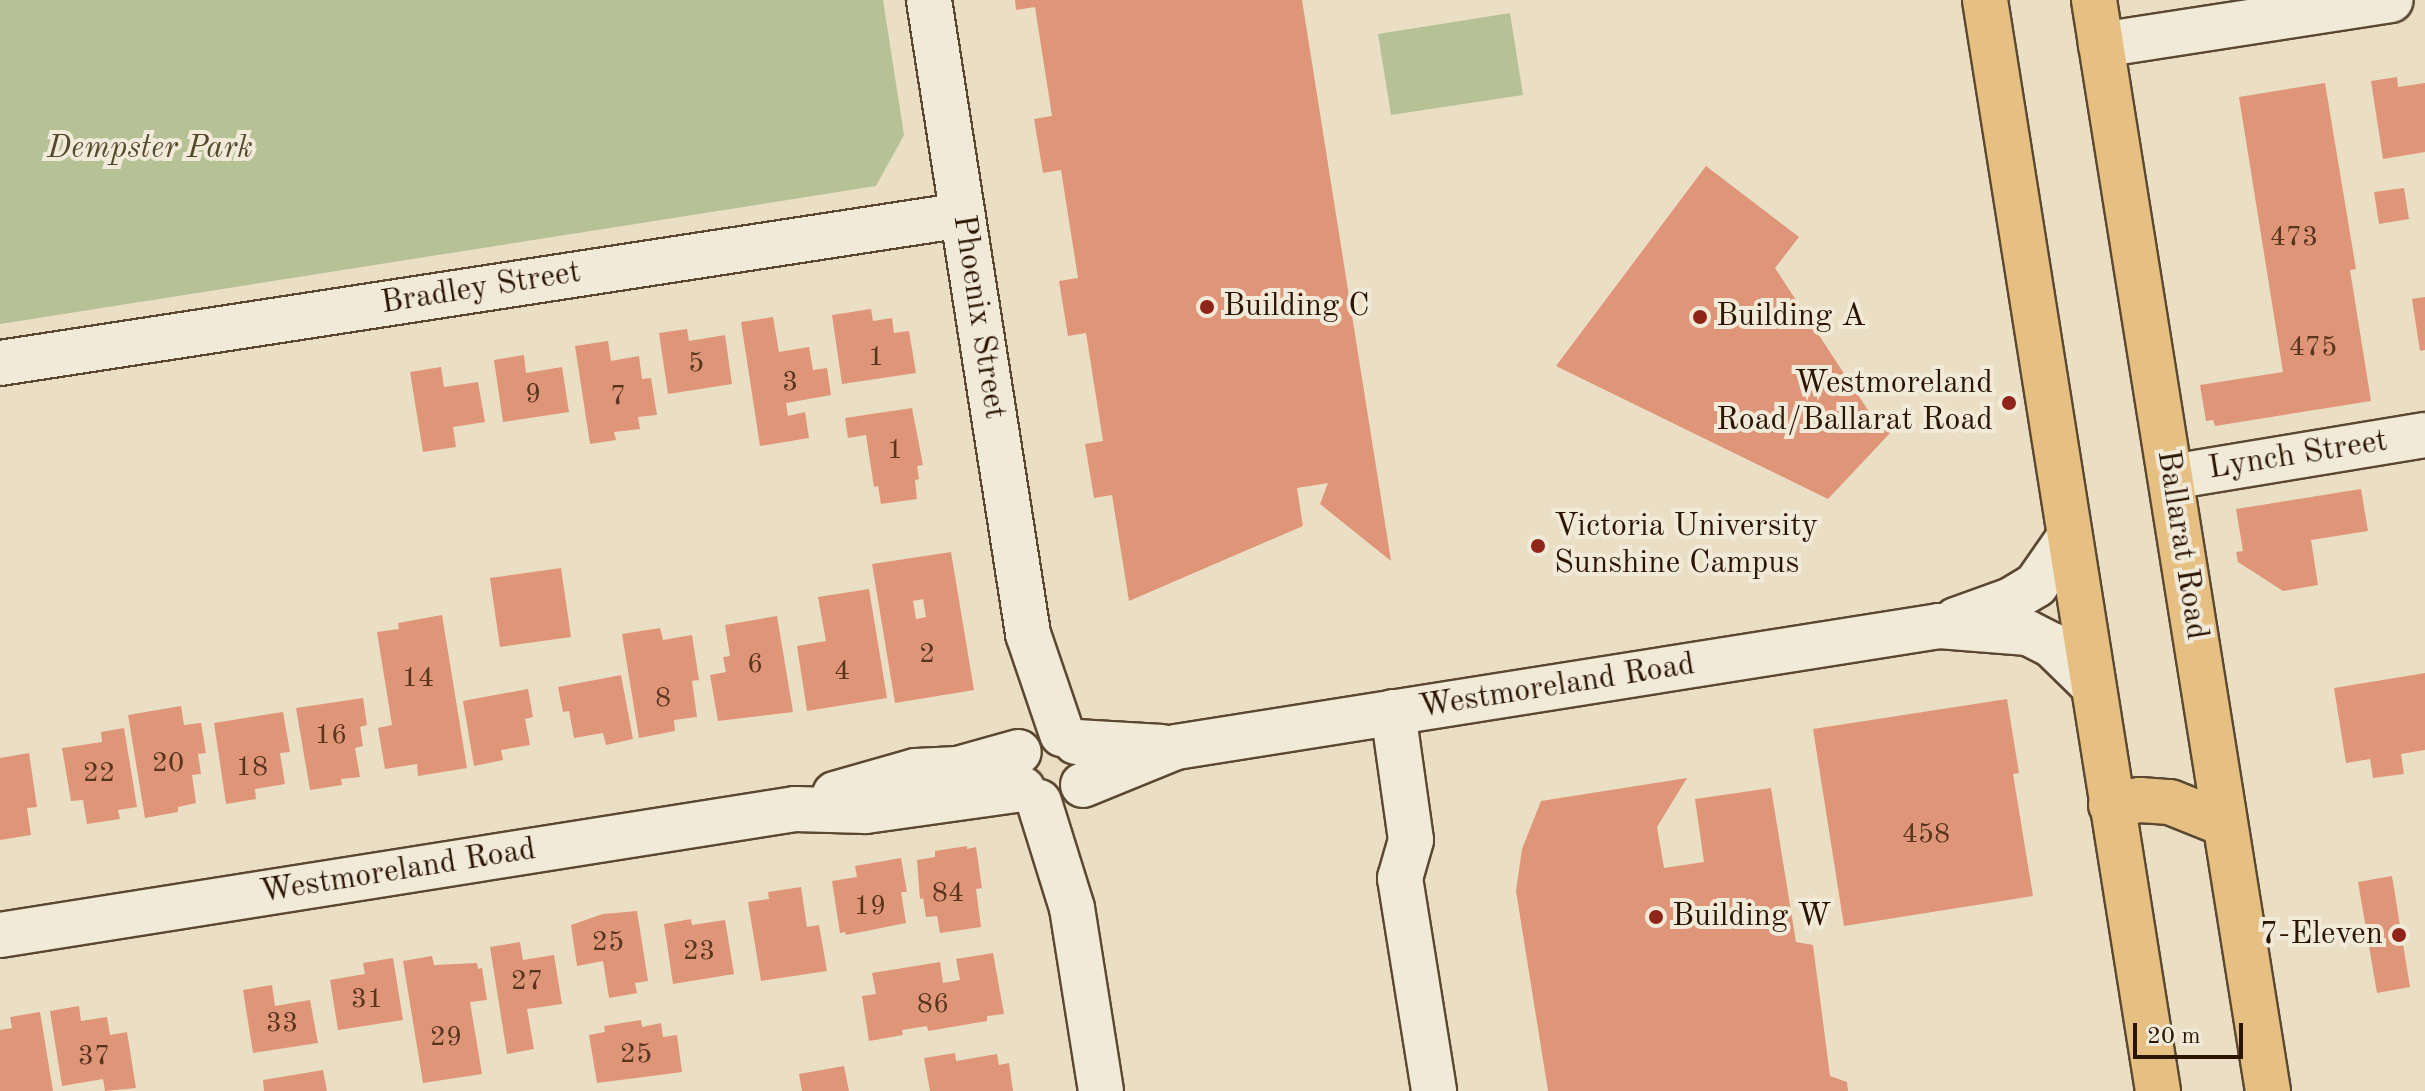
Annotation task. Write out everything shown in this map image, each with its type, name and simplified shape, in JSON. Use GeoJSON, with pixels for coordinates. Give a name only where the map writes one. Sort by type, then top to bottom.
{"type":"FeatureCollection","features":[{"type":"Feature","properties":{"kind":"highway"},"geometry":{"type":"LineString","coordinates":[[1985,0],[2068,539],[2158,1091]]}},
{"type":"Feature","properties":{"kind":"highway","name":"Ballarat Road"},"geometry":{"type":"LineString","coordinates":[[2094,0],[2268,1091]]}},
{"type":"Feature","properties":{"kind":"highway"},"geometry":{"type":"LineString","coordinates":[[2111,805],[2140,800],[2170,802],[2225,824]]}},
{"type":"Feature","properties":{"kind":"street","name":"Phoenix Street"},"geometry":{"type":"LineString","coordinates":[[929,0],[1101,1091]]}},
{"type":"Feature","properties":{"kind":"street"},"geometry":{"type":"LineString","coordinates":[[2101,45],[2391,0]]}},
{"type":"Feature","properties":{"kind":"street","name":"Bradley Street"},"geometry":{"type":"LineString","coordinates":[[0,363],[963,215]]}},
{"type":"Feature","properties":{"kind":"street","name":"Lynch Street"},"geometry":{"type":"LineString","coordinates":[[2171,477],[2425,435]]}},
{"type":"Feature","properties":{"kind":"street","name":"Westmoreland Road"},"geometry":{"type":"LineString","coordinates":[[0,935],[795,809],[866,811],[1050,768],[1939,626],[2011,600],[2036,585],[2068,539]]}},
{"type":"Feature","properties":{"kind":"street","name":"Westmoreland Road"},"geometry":{"type":"LineString","coordinates":[[1939,626],[2028,633],[2052,645],[2091,683]]}},
{"type":"Feature","properties":{"kind":"street"},"geometry":{"type":"LineString","coordinates":[[1393,712],[1411,840],[1400,878],[1434,1091]]}},
{"type":"Feature","properties":{"kind":"green space","name":"Dempster Park"},"geometry":{"type":"Polygon","coordinates":[[[0,0],[883,0],[904,135],[876,186],[0,324],[0,0]]]}},
{"type":"Feature","properties":{"kind":"green space"},"geometry":{"type":"Polygon","coordinates":[[[1510,13],[1523,95],[1391,115],[1378,34],[1510,13]]]}},
{"type":"Feature","properties":{"kind":"building","name":"Building C"},"geometry":{"type":"Polygon","coordinates":[[[1015,0],[1302,0],[1391,561],[1320,504],[1328,483],[1297,488],[1303,526],[1129,601],[1112,495],[1094,498],[1085,444],[1103,441],[1086,333],[1068,336],[1059,281],[1078,278],[1061,170],[1043,173],[1034,119],[1052,116],[1035,7],[1016,10],[1015,0]]]}},
{"type":"Feature","properties":{"kind":"building"},"geometry":{"type":"Polygon","coordinates":[[[2397,77],[2398,87],[2425,83],[2425,152],[2383,159],[2371,81],[2397,77]]]}},
{"type":"Feature","properties":{"kind":"building"},"geometry":{"type":"Polygon","coordinates":[[[2325,83],[2356,269],[2350,270],[2371,401],[2215,426],[2213,420],[2206,421],[2200,385],[2283,372],[2239,97],[2325,83]]]}},
{"type":"Feature","properties":{"kind":"building","name":"Building A"},"geometry":{"type":"Polygon","coordinates":[[[1706,166],[1799,237],[1775,268],[1877,424],[1892,431],[1828,499],[1556,366],[1706,166]]]}},
{"type":"Feature","properties":{"kind":"building"},"geometry":{"type":"Polygon","coordinates":[[[2404,188],[2409,219],[2379,224],[2374,192],[2404,188]]]}},
{"type":"Feature","properties":{"kind":"building"},"geometry":{"type":"Polygon","coordinates":[[[2425,297],[2425,350],[2420,351],[2412,299],[2425,297]]]}},
{"type":"Feature","properties":{"kind":"building"},"geometry":{"type":"Polygon","coordinates":[[[871,309],[873,321],[892,318],[894,333],[909,331],[916,373],[842,384],[832,315],[871,309]]]}},
{"type":"Feature","properties":{"kind":"building"},"geometry":{"type":"Polygon","coordinates":[[[773,317],[779,352],[809,347],[813,370],[827,368],[831,395],[786,403],[788,416],[805,412],[809,438],[760,446],[741,322],[773,317]]]}},
{"type":"Feature","properties":{"kind":"building"},"geometry":{"type":"Polygon","coordinates":[[[687,329],[689,341],[725,335],[732,384],[668,394],[659,333],[687,329]]]}},
{"type":"Feature","properties":{"kind":"building"},"geometry":{"type":"Polygon","coordinates":[[[608,341],[611,361],[639,356],[642,379],[651,378],[657,415],[638,417],[640,429],[614,432],[616,440],[590,444],[575,346],[608,341]]]}},
{"type":"Feature","properties":{"kind":"building"},"geometry":{"type":"Polygon","coordinates":[[[524,355],[526,373],[562,367],[569,412],[503,422],[494,360],[524,355]]]}},
{"type":"Feature","properties":{"kind":"building"},"geometry":{"type":"Polygon","coordinates":[[[441,367],[444,387],[478,382],[485,422],[453,427],[456,447],[423,452],[410,372],[441,367]]]}},
{"type":"Feature","properties":{"kind":"building"},"geometry":{"type":"Polygon","coordinates":[[[912,408],[923,465],[917,466],[917,499],[881,504],[878,486],[874,487],[866,435],[848,438],[845,418],[912,408]]]}},
{"type":"Feature","properties":{"kind":"building"},"geometry":{"type":"Polygon","coordinates":[[[2361,489],[2368,531],[2311,540],[2318,585],[2283,591],[2238,562],[2236,552],[2243,551],[2236,509],[2361,489]]]}},
{"type":"Feature","properties":{"kind":"building"},"geometry":{"type":"Polygon","coordinates":[[[951,552],[974,690],[895,703],[872,564],[951,552]],[[923,599],[913,601],[916,619],[926,617],[923,599]]]}},
{"type":"Feature","properties":{"kind":"building"},"geometry":{"type":"Polygon","coordinates":[[[561,568],[571,637],[500,647],[490,578],[561,568]]]}},
{"type":"Feature","properties":{"kind":"building"},"geometry":{"type":"Polygon","coordinates":[[[869,589],[887,698],[807,711],[797,646],[826,641],[818,597],[869,589]]]}},
{"type":"Feature","properties":{"kind":"building"},"geometry":{"type":"Polygon","coordinates":[[[442,615],[467,768],[418,776],[417,764],[385,769],[378,728],[392,725],[377,632],[399,629],[398,623],[442,615]]]}},
{"type":"Feature","properties":{"kind":"building"},"geometry":{"type":"Polygon","coordinates":[[[777,616],[793,712],[718,721],[710,675],[726,672],[723,657],[730,656],[725,625],[777,616]]]}},
{"type":"Feature","properties":{"kind":"building"},"geometry":{"type":"Polygon","coordinates":[[[660,628],[663,640],[692,635],[699,680],[692,681],[697,717],[674,720],[675,731],[639,738],[622,634],[660,628]]]}},
{"type":"Feature","properties":{"kind":"building"},"geometry":{"type":"Polygon","coordinates":[[[2425,673],[2425,750],[2401,754],[2404,774],[2373,778],[2370,759],[2346,763],[2334,688],[2425,673]]]}},
{"type":"Feature","properties":{"kind":"building"},"geometry":{"type":"Polygon","coordinates":[[[621,675],[633,739],[606,745],[603,733],[574,738],[569,711],[563,712],[558,687],[621,675]]]}},
{"type":"Feature","properties":{"kind":"building"},"geometry":{"type":"Polygon","coordinates":[[[528,689],[533,717],[525,719],[530,745],[501,750],[503,760],[474,766],[463,701],[528,689]]]}},
{"type":"Feature","properties":{"kind":"building"},"geometry":{"type":"Polygon","coordinates":[[[363,698],[367,725],[360,727],[363,746],[355,748],[360,777],[341,779],[342,785],[310,790],[296,708],[363,698]]]}},
{"type":"Feature","properties":{"kind":"building"},"geometry":{"type":"Polygon","coordinates":[[[2007,699],[2019,773],[2013,774],[2033,896],[1844,926],[1813,729],[2007,699]]]}},
{"type":"Feature","properties":{"kind":"building"},"geometry":{"type":"Polygon","coordinates":[[[181,706],[184,725],[201,723],[206,753],[198,754],[201,774],[192,775],[196,803],[178,807],[178,812],[145,818],[128,715],[181,706]]]}},
{"type":"Feature","properties":{"kind":"building"},"geometry":{"type":"Polygon","coordinates":[[[283,712],[290,752],[280,753],[285,784],[255,789],[256,799],[226,804],[214,723],[283,712]]]}},
{"type":"Feature","properties":{"kind":"building"},"geometry":{"type":"Polygon","coordinates":[[[124,728],[137,807],[118,810],[120,819],[87,824],[83,800],[71,801],[62,748],[102,742],[101,732],[124,728]]]}},
{"type":"Feature","properties":{"kind":"building"},"geometry":{"type":"Polygon","coordinates":[[[29,753],[37,807],[27,808],[31,835],[0,840],[0,758],[29,753]]]}},
{"type":"Feature","properties":{"kind":"building","name":"Building W"},"geometry":{"type":"Polygon","coordinates":[[[1687,778],[1657,827],[1664,868],[1704,862],[1695,799],[1771,788],[1796,942],[1813,945],[1830,1076],[1847,1082],[1848,1091],[1548,1091],[1516,891],[1522,849],[1541,801],[1687,778]]]}},
{"type":"Feature","properties":{"kind":"building"},"geometry":{"type":"Polygon","coordinates":[[[967,846],[967,849],[976,847],[982,888],[976,889],[981,927],[940,933],[937,916],[926,917],[923,898],[920,899],[917,860],[935,857],[935,851],[967,846]]]}},
{"type":"Feature","properties":{"kind":"building"},"geometry":{"type":"Polygon","coordinates":[[[901,858],[907,892],[901,892],[906,923],[846,935],[845,932],[840,933],[832,881],[857,877],[855,866],[901,858]]]}},
{"type":"Feature","properties":{"kind":"building"},"geometry":{"type":"Polygon","coordinates":[[[2392,876],[2410,987],[2377,993],[2358,882],[2392,876]]]}},
{"type":"Feature","properties":{"kind":"building"},"geometry":{"type":"Polygon","coordinates":[[[801,887],[807,927],[819,925],[827,971],[761,981],[748,902],[769,899],[768,892],[801,887]]]}},
{"type":"Feature","properties":{"kind":"building"},"geometry":{"type":"Polygon","coordinates":[[[637,911],[648,981],[635,983],[637,993],[609,998],[603,961],[577,966],[571,925],[603,914],[637,911]]]}},
{"type":"Feature","properties":{"kind":"building"},"geometry":{"type":"Polygon","coordinates":[[[691,919],[692,925],[725,920],[734,974],[673,984],[664,924],[691,919]]]}},
{"type":"Feature","properties":{"kind":"building"},"geometry":{"type":"Polygon","coordinates":[[[520,942],[523,960],[554,955],[562,1004],[527,1009],[534,1049],[507,1054],[490,947],[520,942]]]}},
{"type":"Feature","properties":{"kind":"building"},"geometry":{"type":"Polygon","coordinates":[[[993,953],[1004,1014],[987,1016],[987,1021],[928,1031],[927,1026],[902,1030],[903,1035],[869,1041],[862,996],[876,994],[872,973],[940,962],[943,983],[960,980],[956,959],[993,953]]]}},
{"type":"Feature","properties":{"kind":"building"},"geometry":{"type":"Polygon","coordinates":[[[432,956],[434,965],[477,963],[478,969],[482,968],[487,1000],[470,1002],[482,1074],[423,1083],[403,961],[432,956]]]}},
{"type":"Feature","properties":{"kind":"building"},"geometry":{"type":"Polygon","coordinates":[[[393,958],[403,1020],[338,1030],[330,980],[365,974],[363,963],[393,958]]]}},
{"type":"Feature","properties":{"kind":"building"},"geometry":{"type":"Polygon","coordinates":[[[272,985],[275,1006],[310,1000],[318,1043],[253,1053],[243,990],[272,985]]]}},
{"type":"Feature","properties":{"kind":"building"},"geometry":{"type":"Polygon","coordinates":[[[79,1006],[81,1021],[107,1017],[110,1035],[127,1032],[136,1088],[105,1091],[103,1079],[62,1086],[50,1011],[79,1006]]]}},
{"type":"Feature","properties":{"kind":"building"},"geometry":{"type":"Polygon","coordinates":[[[40,1012],[53,1091],[0,1091],[0,1030],[12,1028],[10,1017],[40,1012]]]}},
{"type":"Feature","properties":{"kind":"building"},"geometry":{"type":"Polygon","coordinates":[[[641,1020],[642,1027],[661,1023],[663,1037],[677,1035],[682,1072],[597,1083],[589,1035],[605,1032],[604,1026],[641,1020]]]}},
{"type":"Feature","properties":{"kind":"building"},"geometry":{"type":"Polygon","coordinates":[[[955,1053],[956,1061],[997,1054],[999,1065],[1009,1063],[1013,1091],[930,1091],[924,1058],[955,1053]]]}},
{"type":"Feature","properties":{"kind":"building"},"geometry":{"type":"Polygon","coordinates":[[[844,1066],[849,1091],[802,1091],[799,1074],[844,1066]]]}},
{"type":"Feature","properties":{"kind":"building"},"geometry":{"type":"Polygon","coordinates":[[[323,1070],[327,1091],[264,1091],[263,1080],[323,1070]]]}},
{"type":"Feature","properties":{"kind":"place","name":"Building C"},"geometry":{"type":"Point","coordinates":[1207,307]}},
{"type":"Feature","properties":{"kind":"place","name":"Building A"},"geometry":{"type":"Point","coordinates":[1700,317]}},
{"type":"Feature","properties":{"kind":"place","name":"Westmoreland Road/Ballarat Road"},"geometry":{"type":"Point","coordinates":[2009,403]}},
{"type":"Feature","properties":{"kind":"place","name":"Victoria University Sunshine Campus"},"geometry":{"type":"Point","coordinates":[1538,546]}},
{"type":"Feature","properties":{"kind":"place","name":"Building W"},"geometry":{"type":"Point","coordinates":[1656,917]}},
{"type":"Feature","properties":{"kind":"place","name":"7-Eleven"},"geometry":{"type":"Point","coordinates":[2399,935]}}]}
